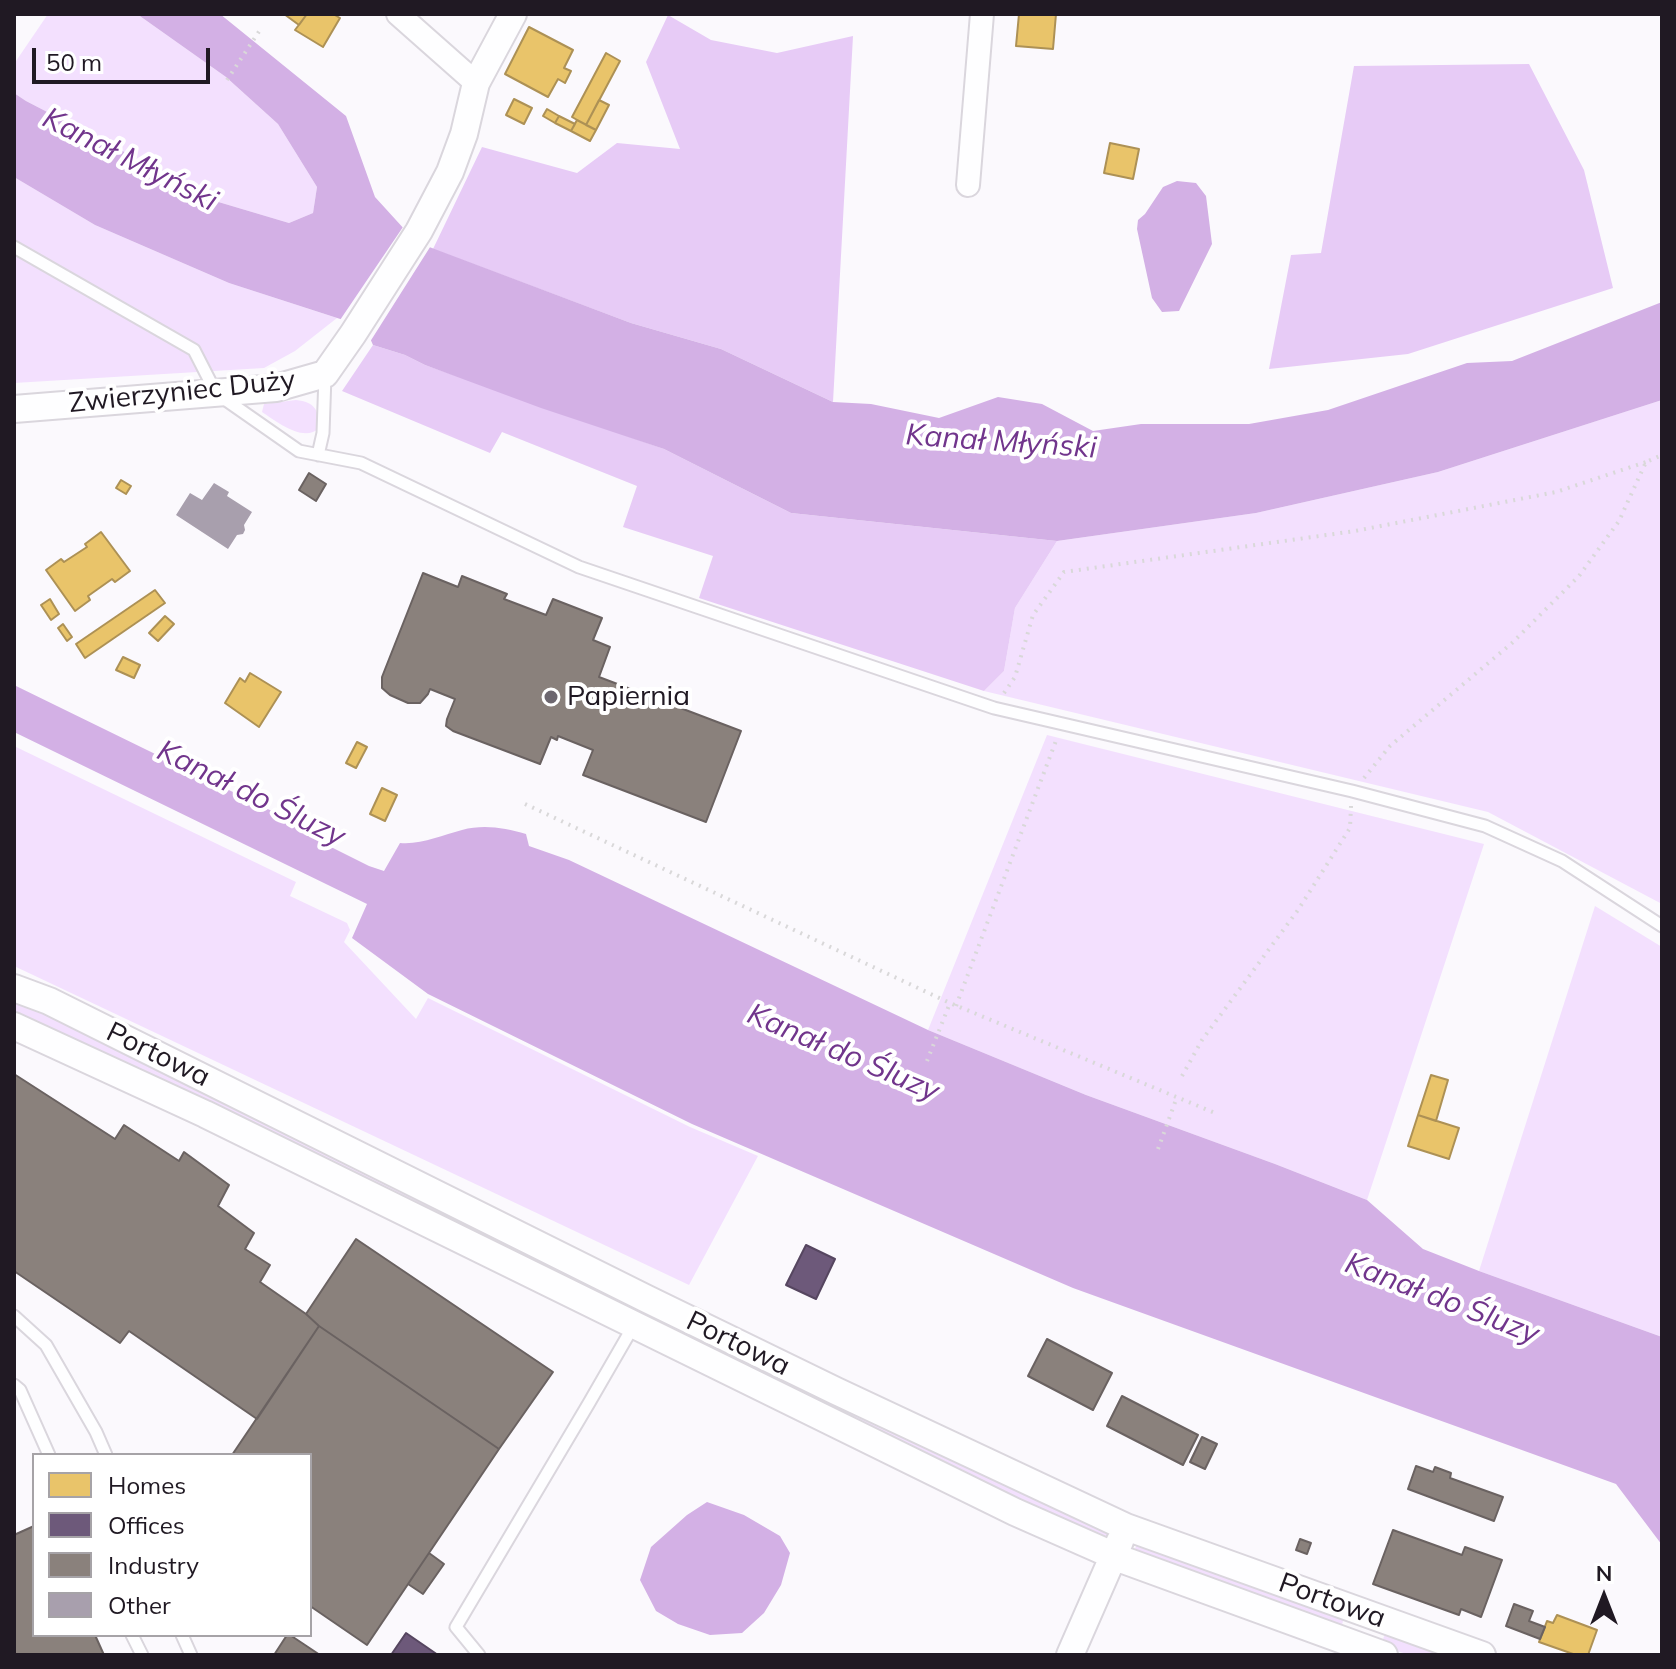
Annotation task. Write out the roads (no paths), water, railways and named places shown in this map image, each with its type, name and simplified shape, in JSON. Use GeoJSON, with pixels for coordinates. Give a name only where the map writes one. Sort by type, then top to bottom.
{"type":"FeatureCollection","features":[{"type":"Feature","properties":{"kind":"street"},"geometry":{"type":"LineString","coordinates":[[398,14],[476,83]]}},
{"type":"Feature","properties":{"kind":"street","name":"Zwierzyniec Duży"},"geometry":{"type":"LineString","coordinates":[[14,409],[276,388],[325,374],[419,231],[450,172],[464,134],[476,83],[513,14]]}},
{"type":"Feature","properties":{"kind":"street"},"geometry":{"type":"LineString","coordinates":[[968,185],[982,14]]}},
{"type":"Feature","properties":{"kind":"street","name":"Portowa"},"geometry":{"type":"LineString","coordinates":[[14,988],[63,1008],[836,1391],[1126,1527],[1482,1655]]}},
{"type":"Feature","properties":{"kind":"street","name":"Portowa"},"geometry":{"type":"LineString","coordinates":[[14,1026],[205,1114],[1015,1512],[1114,1556],[1384,1655]]}},
{"type":"Feature","properties":{"kind":"street"},"geometry":{"type":"LineString","coordinates":[[1070,1655],[1126,1527]]}},
{"type":"Feature","properties":{"kind":"street"},"geometry":{"type":"LineString","coordinates":[[1355,1645],[1367,1614]]}},
{"type":"Feature","properties":{"kind":"lane"},"geometry":{"type":"LineString","coordinates":[[14,247],[194,350],[216,393],[299,451],[361,463],[579,567],[994,708],[1352,791],[1485,826],[1562,861],[1662,926]]}},
{"type":"Feature","properties":{"kind":"lane"},"geometry":{"type":"LineString","coordinates":[[318,455],[323,433],[325,374]]}},
{"type":"Feature","properties":{"kind":"lane"},"geometry":{"type":"LineString","coordinates":[[479,1655],[456,1627],[647,1299]]}},
{"type":"Feature","properties":{"kind":"lane"},"geometry":{"type":"LineString","coordinates":[[14,1316],[46,1345],[105,1453]]}},
{"type":"Feature","properties":{"kind":"lane"},"geometry":{"type":"LineString","coordinates":[[16,1390],[48,1453]]}},
{"type":"Feature","properties":{"kind":"lane"},"geometry":{"type":"LineString","coordinates":[[133,1637],[142,1655]]}},
{"type":"Feature","properties":{"kind":"water","name":"Kanał Młyński"},"geometry":{"type":"Polygon","coordinates":[[[137,14],[220,14],[346,116],[375,197],[416,242],[631,323],[721,349],[833,402],[871,404],[939,418],[998,397],[1042,404],[1093,431],[1141,424],[1249,424],[1328,410],[1467,363],[1512,361],[1662,302],[1662,400],[1438,472],[1256,513],[1057,541],[791,513],[664,449],[541,408],[373,345],[365,327],[229,283],[95,225],[14,177],[14,93],[205,198],[289,223],[313,213],[317,187],[278,124],[226,77],[137,14]]]}},
{"type":"Feature","properties":{"kind":"water"},"geometry":{"type":"Polygon","coordinates":[[[1177,181],[1196,183],[1206,196],[1212,244],[1179,311],[1162,312],[1152,298],[1137,229],[1138,220],[1163,187],[1177,181]]]}},
{"type":"Feature","properties":{"kind":"water","name":"Kanał do Śluzy"},"geometry":{"type":"Polygon","coordinates":[[[14,685],[325,837],[331,847],[384,871],[400,843],[424,841],[478,827],[526,834],[529,846],[569,860],[928,1030],[1086,1095],[1367,1200],[1423,1249],[1662,1337],[1662,1545],[1616,1484],[1073,1288],[692,1124],[428,994],[352,938],[367,904],[14,732],[14,685]]]}},
{"type":"Feature","properties":{"kind":"water"},"geometry":{"type":"Polygon","coordinates":[[[707,1502],[744,1515],[780,1536],[790,1553],[781,1585],[764,1613],[742,1633],[710,1635],[678,1624],[656,1611],[640,1580],[651,1547],[707,1502]]]}},
{"type":"Feature","properties":{"kind":"place","name":"Papiernia"},"geometry":{"type":"Point","coordinates":[551,697]}}]}
